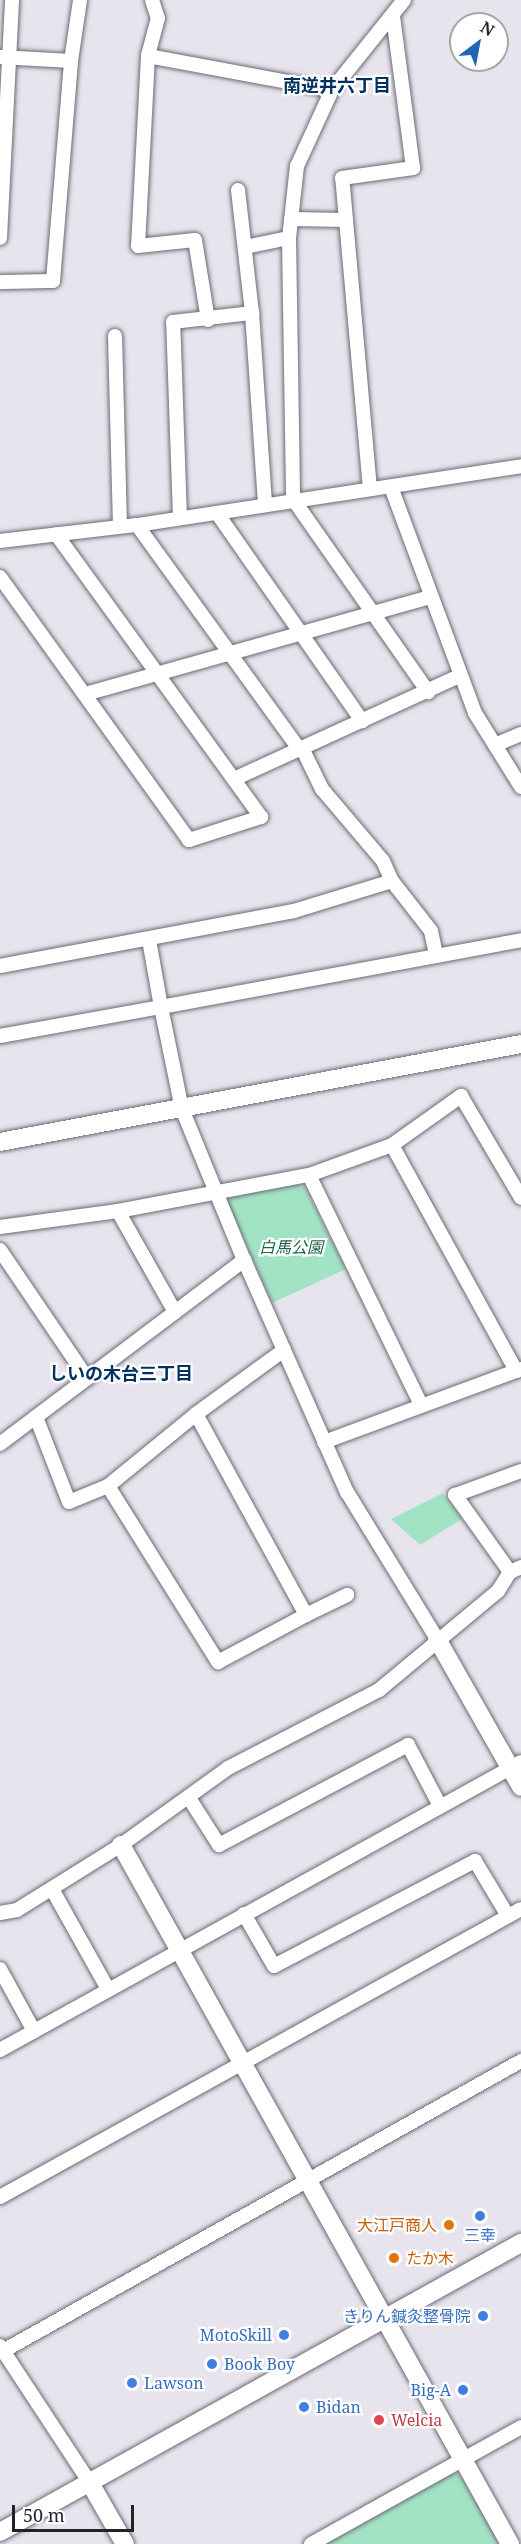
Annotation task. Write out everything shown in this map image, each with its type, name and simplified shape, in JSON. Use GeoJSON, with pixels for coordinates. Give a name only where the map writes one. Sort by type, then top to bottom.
{"type":"FeatureCollection","features":[{"type":"Feature","properties":{"kind":"street"},"geometry":{"type":"LineString","coordinates":[[0,238],[4,58],[12,0]]}},
{"type":"Feature","properties":{"kind":"street"},"geometry":{"type":"LineString","coordinates":[[0,282],[54,281],[71,61],[80,0]]}},
{"type":"Feature","properties":{"kind":"street"},"geometry":{"type":"LineString","coordinates":[[152,0],[158,18],[148,56],[138,246],[195,240],[208,320]]}},
{"type":"Feature","properties":{"kind":"street"},"geometry":{"type":"LineString","coordinates":[[404,0],[332,90],[297,166],[289,238],[293,499],[375,612],[428,692]]}},
{"type":"Feature","properties":{"kind":"street"},"geometry":{"type":"LineString","coordinates":[[369,489],[342,178],[413,168],[393,16]]}},
{"type":"Feature","properties":{"kind":"street"},"geometry":{"type":"LineString","coordinates":[[148,56],[332,90]]}},
{"type":"Feature","properties":{"kind":"street"},"geometry":{"type":"LineString","coordinates":[[4,58],[71,61]]}},
{"type":"Feature","properties":{"kind":"street"},"geometry":{"type":"LineString","coordinates":[[238,190],[252,313],[265,503]]}},
{"type":"Feature","properties":{"kind":"street"},"geometry":{"type":"LineString","coordinates":[[291,219],[346,219]]}},
{"type":"Feature","properties":{"kind":"street"},"geometry":{"type":"LineString","coordinates":[[245,247],[289,238]]}},
{"type":"Feature","properties":{"kind":"street"},"geometry":{"type":"LineString","coordinates":[[180,518],[173,322],[208,320],[252,313]]}},
{"type":"Feature","properties":{"kind":"street"},"geometry":{"type":"LineString","coordinates":[[115,336],[120,526]]}},
{"type":"Feature","properties":{"kind":"street"},"geometry":{"type":"LineString","coordinates":[[0,541],[137,525],[265,503],[391,487],[521,466]]}},
{"type":"Feature","properties":{"kind":"street"},"geometry":{"type":"LineString","coordinates":[[391,487],[459,676],[495,745],[521,787]]}},
{"type":"Feature","properties":{"kind":"street"},"geometry":{"type":"LineString","coordinates":[[217,513],[362,722]]}},
{"type":"Feature","properties":{"kind":"street"},"geometry":{"type":"LineString","coordinates":[[137,525],[301,748],[322,789],[383,861],[392,881],[431,931],[436,955]]}},
{"type":"Feature","properties":{"kind":"street"},"geometry":{"type":"LineString","coordinates":[[0,577],[189,840],[261,817],[56,534]]}},
{"type":"Feature","properties":{"kind":"street"},"geometry":{"type":"LineString","coordinates":[[85,694],[156,672],[430,597]]}},
{"type":"Feature","properties":{"kind":"street"},"geometry":{"type":"LineString","coordinates":[[234,779],[459,676]]}},
{"type":"Feature","properties":{"kind":"street"},"geometry":{"type":"LineString","coordinates":[[495,745],[521,734]]}},
{"type":"Feature","properties":{"kind":"street"},"geometry":{"type":"LineString","coordinates":[[0,966],[149,940],[294,911],[392,881]]}},
{"type":"Feature","properties":{"kind":"street"},"geometry":{"type":"LineString","coordinates":[[149,940],[160,1007],[182,1109],[214,1192],[347,1492],[516,1764],[521,1787]]}},
{"type":"Feature","properties":{"kind":"street"},"geometry":{"type":"LineString","coordinates":[[0,1036],[521,940]]}},
{"type":"Feature","properties":{"kind":"street"},"geometry":{"type":"LineString","coordinates":[[0,1142],[521,1044]]}},
{"type":"Feature","properties":{"kind":"street"},"geometry":{"type":"LineString","coordinates":[[0,1227],[118,1211],[309,1175],[392,1145],[461,1096],[516,1177],[521,1198]]}},
{"type":"Feature","properties":{"kind":"street"},"geometry":{"type":"LineString","coordinates":[[324,1442],[519,1370],[392,1145]]}},
{"type":"Feature","properties":{"kind":"street"},"geometry":{"type":"LineString","coordinates":[[309,1175],[421,1405]]}},
{"type":"Feature","properties":{"kind":"street"},"geometry":{"type":"LineString","coordinates":[[118,1211],[175,1312]]}},
{"type":"Feature","properties":{"kind":"street"},"geometry":{"type":"LineString","coordinates":[[0,1250],[87,1378]]}},
{"type":"Feature","properties":{"kind":"street"},"geometry":{"type":"LineString","coordinates":[[0,1444],[244,1260]]}},
{"type":"Feature","properties":{"kind":"street"},"geometry":{"type":"LineString","coordinates":[[36,1417],[69,1502],[108,1486],[196,1414],[284,1350]]}},
{"type":"Feature","properties":{"kind":"street"},"geometry":{"type":"LineString","coordinates":[[196,1414],[306,1615]]}},
{"type":"Feature","properties":{"kind":"street"},"geometry":{"type":"LineString","coordinates":[[0,1913],[17,1910],[52,1889],[121,1845],[228,1768],[379,1690],[437,1639],[498,1591],[516,1570],[455,1495],[521,1471]]}},
{"type":"Feature","properties":{"kind":"street"},"geometry":{"type":"LineString","coordinates":[[108,1486],[218,1662],[347,1595]]}},
{"type":"Feature","properties":{"kind":"street"},"geometry":{"type":"LineString","coordinates":[[189,1798],[219,1845],[408,1745],[440,1806]]}},
{"type":"Feature","properties":{"kind":"street"},"geometry":{"type":"LineString","coordinates":[[0,2050],[516,1764]]}},
{"type":"Feature","properties":{"kind":"street"},"geometry":{"type":"LineString","coordinates":[[121,1845],[510,2544]]}},
{"type":"Feature","properties":{"kind":"street"},"geometry":{"type":"LineString","coordinates":[[244,1914],[274,1966],[475,1861],[508,1916]]}},
{"type":"Feature","properties":{"kind":"street"},"geometry":{"type":"LineString","coordinates":[[52,1889],[108,1989]]}},
{"type":"Feature","properties":{"kind":"street"},"geometry":{"type":"LineString","coordinates":[[0,2197],[521,1909]]}},
{"type":"Feature","properties":{"kind":"street"},"geometry":{"type":"LineString","coordinates":[[0,1969],[34,2031]]}},
{"type":"Feature","properties":{"kind":"street"},"geometry":{"type":"LineString","coordinates":[[125,2544],[90,2483],[2,2348],[521,2061]]}},
{"type":"Feature","properties":{"kind":"street"},"geometry":{"type":"LineString","coordinates":[[0,2532],[521,2242]]}},
{"type":"Feature","properties":{"kind":"street"},"geometry":{"type":"LineString","coordinates":[[311,2544],[521,2427]]}},
{"type":"Feature","properties":{"kind":"green space","name":"白馬公園"},"geometry":{"type":"Polygon","coordinates":[[[297,1184],[305,1188],[346,1269],[272,1303],[228,1203],[231,1197],[297,1184]]]}},
{"type":"Feature","properties":{"kind":"green space"},"geometry":{"type":"Polygon","coordinates":[[[443,1493],[462,1519],[420,1545],[391,1519],[443,1493]]]}},
{"type":"Feature","properties":{"kind":"green space"},"geometry":{"type":"Polygon","coordinates":[[[451,2473],[461,2476],[500,2544],[323,2544],[451,2473]]]}},
{"type":"Feature","properties":{"kind":"place","name":"三幸"},"geometry":{"type":"Point","coordinates":[480,2216]}},
{"type":"Feature","properties":{"kind":"place","name":"大江戸商人"},"geometry":{"type":"Point","coordinates":[449,2225]}},
{"type":"Feature","properties":{"kind":"place","name":"たか木"},"geometry":{"type":"Point","coordinates":[394,2258]}},
{"type":"Feature","properties":{"kind":"place","name":"きりん鍼灸整骨院"},"geometry":{"type":"Point","coordinates":[483,2316]}},
{"type":"Feature","properties":{"kind":"place","name":"MotoSkill"},"geometry":{"type":"Point","coordinates":[284,2335]}},
{"type":"Feature","properties":{"kind":"place","name":"Book Boy"},"geometry":{"type":"Point","coordinates":[212,2364]}},
{"type":"Feature","properties":{"kind":"place","name":"Lawson"},"geometry":{"type":"Point","coordinates":[132,2383]}},
{"type":"Feature","properties":{"kind":"place","name":"Big-A"},"geometry":{"type":"Point","coordinates":[463,2390]}},
{"type":"Feature","properties":{"kind":"place","name":"Bidan"},"geometry":{"type":"Point","coordinates":[304,2407]}},
{"type":"Feature","properties":{"kind":"place","name":"Welcia"},"geometry":{"type":"Point","coordinates":[379,2420]}},
{"type":"Feature","properties":{"kind":"district","name":"南逆井六丁目"},"geometry":{"type":"Point","coordinates":[337,85]}},
{"type":"Feature","properties":{"kind":"district","name":"しいの木台三丁目"},"geometry":{"type":"Point","coordinates":[121,1373]}}]}
